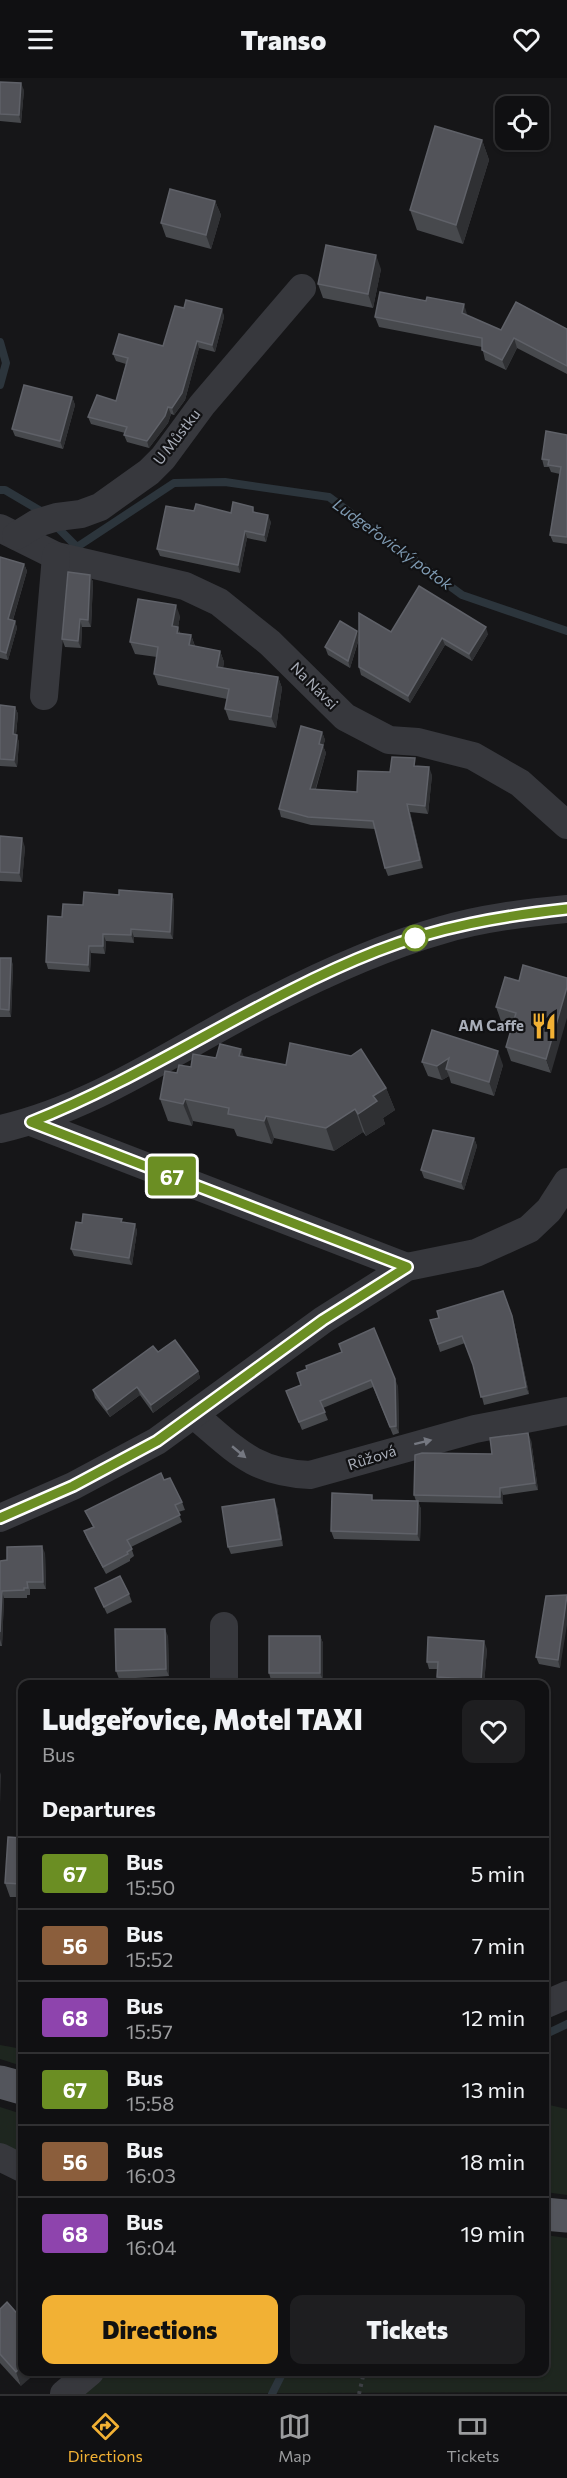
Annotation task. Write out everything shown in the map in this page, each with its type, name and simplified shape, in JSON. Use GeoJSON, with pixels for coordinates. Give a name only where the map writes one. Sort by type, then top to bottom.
{"type":"FeatureCollection","features":[{"type":"Feature","properties":{"kind":"main road"},"geometry":{"type":"LineString","coordinates":[[0,2082],[18,2087]]}},
{"type":"Feature","properties":{"kind":"main road"},"geometry":{"type":"LineString","coordinates":[[549,2215],[567,2217]]}},
{"type":"Feature","properties":{"kind":"street","name":"U Můstku"},"geometry":{"type":"LineString","coordinates":[[27,526],[81,514],[100,507],[149,472],[163,458],[202,405],[302,288]]}},
{"type":"Feature","properties":{"kind":"street","name":"Na Návsi"},"geometry":{"type":"LineString","coordinates":[[27,526],[56,556],[185,586],[219,602],[270,643],[345,717],[389,740],[418,742],[473,756],[520,783],[567,825]]}},
{"type":"Feature","properties":{"kind":"street"},"geometry":{"type":"LineString","coordinates":[[44,696],[56,556]]}},
{"type":"Feature","properties":{"kind":"street"},"geometry":{"type":"LineString","coordinates":[[0,1129],[31,1122],[92,1097],[269,1001],[377,951],[443,929],[510,915],[567,909]]}},
{"type":"Feature","properties":{"kind":"street"},"geometry":{"type":"LineString","coordinates":[[31,1122],[407,1267]]}},
{"type":"Feature","properties":{"kind":"street"},"geometry":{"type":"LineString","coordinates":[[0,1518],[109,1468],[157,1441],[323,1320],[407,1267],[476,1253],[529,1229],[549,1210],[567,1182]]}},
{"type":"Feature","properties":{"kind":"street","name":"Růžová"},"geometry":{"type":"LineString","coordinates":[[194,1414],[249,1461],[283,1474],[310,1475],[475,1429],[567,1412]]}},
{"type":"Feature","properties":{"kind":"street"},"geometry":{"type":"LineString","coordinates":[[224,1626],[224,1680]]}},
{"type":"Feature","properties":{"kind":"street"},"geometry":{"type":"LineString","coordinates":[[549,2003],[567,1995]]}},
{"type":"Feature","properties":{"kind":"street"},"geometry":{"type":"LineString","coordinates":[[0,2157],[18,2166]]}},
{"type":"Feature","properties":{"kind":"street"},"geometry":{"type":"LineString","coordinates":[[64,2394],[85,2376]]}},
{"type":"Feature","properties":{"kind":"path"},"geometry":{"type":"LineString","coordinates":[[359,2394],[363,2376]]}},
{"type":"Feature","properties":{"kind":"shaded area"},"geometry":{"type":"Polygon","coordinates":[[[0,2045],[18,2048],[18,2065],[0,2059],[0,2045]]]}},
{"type":"Feature","properties":{"kind":"shaded area"},"geometry":{"type":"Polygon","coordinates":[[[549,2105],[567,2109],[567,2195],[549,2193],[549,2105]]]}},
{"type":"Feature","properties":{"kind":"shaded area"},"geometry":{"type":"Polygon","coordinates":[[[0,2107],[18,2113],[18,2156],[0,2149],[0,2107]]]}},
{"type":"Feature","properties":{"kind":"shaded area"},"geometry":{"type":"Polygon","coordinates":[[[549,2236],[567,2238],[567,2392],[76,2394],[99,2376],[549,2376],[549,2236]]]}},
{"type":"Feature","properties":{"kind":"building"},"geometry":{"type":"Polygon","coordinates":[[[0,82],[21,83],[19,115],[0,114],[0,82]]]}},
{"type":"Feature","properties":{"kind":"building"},"geometry":{"type":"Polygon","coordinates":[[[435,126],[482,140],[456,225],[410,210],[435,126]]]}},
{"type":"Feature","properties":{"kind":"building"},"geometry":{"type":"Polygon","coordinates":[[[170,189],[215,201],[206,235],[161,223],[170,189]]]}},
{"type":"Feature","properties":{"kind":"building"},"geometry":{"type":"Polygon","coordinates":[[[326,245],[376,255],[368,294],[318,284],[326,245]]]}},
{"type":"Feature","properties":{"kind":"building"},"geometry":{"type":"Polygon","coordinates":[[[380,292],[426,301],[427,297],[464,304],[462,313],[501,330],[516,302],[567,329],[567,366],[514,338],[502,360],[482,350],[482,338],[375,317],[380,292]]]}},
{"type":"Feature","properties":{"kind":"building"},"geometry":{"type":"Polygon","coordinates":[[[186,300],[222,309],[212,345],[197,341],[182,393],[172,408],[168,407],[165,416],[147,441],[124,435],[127,427],[88,417],[97,395],[116,401],[128,358],[113,354],[119,334],[163,346],[175,306],[184,308],[186,300]]]}},
{"type":"Feature","properties":{"kind":"building"},"geometry":{"type":"Polygon","coordinates":[[[24,385],[72,397],[60,441],[12,429],[24,385]]]}},
{"type":"Feature","properties":{"kind":"building"},"geometry":{"type":"Polygon","coordinates":[[[546,431],[567,435],[567,537],[550,535],[561,467],[548,465],[549,460],[542,459],[546,431]]]}},
{"type":"Feature","properties":{"kind":"building"},"geometry":{"type":"Polygon","coordinates":[[[233,502],[253,507],[253,512],[268,515],[264,535],[245,531],[238,565],[157,549],[166,506],[194,511],[196,504],[231,513],[233,502]]]}},
{"type":"Feature","properties":{"kind":"building"},"geometry":{"type":"Polygon","coordinates":[[[0,557],[24,564],[8,619],[15,621],[6,653],[0,651],[0,557]]]}},
{"type":"Feature","properties":{"kind":"building"},"geometry":{"type":"Polygon","coordinates":[[[68,572],[90,575],[88,620],[80,619],[78,641],[62,639],[68,572]]]}},
{"type":"Feature","properties":{"kind":"building"},"geometry":{"type":"Polygon","coordinates":[[[419,586],[486,627],[469,654],[442,638],[408,696],[359,667],[359,613],[391,632],[419,586]]]}},
{"type":"Feature","properties":{"kind":"building"},"geometry":{"type":"Polygon","coordinates":[[[138,599],[176,605],[172,626],[178,627],[177,633],[191,635],[189,645],[220,651],[217,667],[278,677],[271,717],[225,709],[229,689],[154,674],[158,647],[130,642],[138,599]]]}},
{"type":"Feature","properties":{"kind":"building"},"geometry":{"type":"Polygon","coordinates":[[[340,621],[357,631],[348,661],[325,647],[340,621]]]}},
{"type":"Feature","properties":{"kind":"building"},"geometry":{"type":"Polygon","coordinates":[[[0,705],[15,707],[13,734],[17,735],[14,760],[0,759],[0,705]]]}},
{"type":"Feature","properties":{"kind":"building"},"geometry":{"type":"Polygon","coordinates":[[[301,726],[322,732],[319,744],[323,745],[310,789],[357,792],[358,771],[390,772],[392,757],[415,758],[414,766],[429,767],[425,806],[407,804],[420,860],[385,868],[373,821],[308,817],[279,809],[301,726]]]}},
{"type":"Feature","properties":{"kind":"building"},"geometry":{"type":"Polygon","coordinates":[[[0,836],[22,838],[19,873],[0,872],[0,836]]]}},
{"type":"Feature","properties":{"kind":"building"},"geometry":{"type":"Polygon","coordinates":[[[119,890],[172,894],[170,932],[131,929],[131,935],[103,934],[103,946],[89,946],[88,965],[46,962],[48,916],[62,917],[63,904],[83,905],[84,892],[119,895],[119,890]]]}},
{"type":"Feature","properties":{"kind":"building"},"geometry":{"type":"Polygon","coordinates":[[[0,958],[11,958],[9,1010],[0,1009],[0,958]]]}},
{"type":"Feature","properties":{"kind":"building"},"geometry":{"type":"Polygon","coordinates":[[[523,965],[567,978],[567,987],[546,1059],[506,1047],[516,1013],[496,1007],[505,977],[519,981],[523,965]]]}},
{"type":"Feature","properties":{"kind":"building"},"geometry":{"type":"Polygon","coordinates":[[[432,1030],[498,1051],[489,1082],[446,1069],[449,1058],[437,1066],[422,1062],[432,1030]]]}},
{"type":"Feature","properties":{"kind":"building"},"geometry":{"type":"Polygon","coordinates":[[[290,1043],[351,1056],[361,1049],[386,1088],[373,1096],[377,1101],[358,1114],[355,1109],[326,1128],[266,1116],[264,1121],[228,1114],[229,1108],[185,1099],[183,1104],[160,1099],[165,1071],[177,1073],[179,1065],[191,1067],[193,1054],[216,1058],[220,1044],[241,1049],[239,1056],[286,1065],[290,1043]]]}},
{"type":"Feature","properties":{"kind":"building"},"geometry":{"type":"Polygon","coordinates":[[[433,1130],[474,1138],[461,1182],[421,1170],[433,1130]]]}},
{"type":"Feature","properties":{"kind":"building"},"geometry":{"type":"Polygon","coordinates":[[[83,1214],[122,1219],[121,1222],[135,1224],[129,1258],[71,1249],[76,1222],[82,1223],[83,1214]]]}},
{"type":"Feature","properties":{"kind":"building"},"geometry":{"type":"Polygon","coordinates":[[[503,1291],[512,1316],[526,1387],[481,1397],[473,1365],[462,1336],[438,1344],[430,1320],[439,1318],[437,1311],[503,1291]]]}},
{"type":"Feature","properties":{"kind":"building"},"geometry":{"type":"Polygon","coordinates":[[[374,1328],[395,1379],[396,1426],[390,1427],[371,1380],[320,1401],[325,1412],[299,1422],[286,1391],[301,1385],[297,1373],[307,1369],[306,1366],[342,1352],[339,1344],[374,1328]]]}},
{"type":"Feature","properties":{"kind":"building"},"geometry":{"type":"Polygon","coordinates":[[[175,1340],[198,1371],[151,1405],[137,1387],[107,1410],[93,1390],[153,1346],[158,1352],[175,1340]]]}},
{"type":"Feature","properties":{"kind":"building"},"geometry":{"type":"Polygon","coordinates":[[[528,1433],[535,1483],[500,1488],[500,1497],[414,1495],[415,1455],[422,1453],[492,1454],[490,1438],[528,1433]]]}},
{"type":"Feature","properties":{"kind":"building"},"geometry":{"type":"Polygon","coordinates":[[[161,1473],[164,1480],[170,1478],[182,1502],[175,1505],[180,1515],[127,1540],[132,1549],[127,1552],[128,1554],[103,1567],[84,1531],[94,1527],[85,1511],[161,1473]]]}},
{"type":"Feature","properties":{"kind":"building"},"geometry":{"type":"Polygon","coordinates":[[[332,1493],[372,1495],[372,1500],[418,1501],[417,1534],[331,1531],[332,1493]]]}},
{"type":"Feature","properties":{"kind":"building"},"geometry":{"type":"Polygon","coordinates":[[[274,1499],[281,1539],[228,1547],[222,1507],[274,1499]]]}},
{"type":"Feature","properties":{"kind":"building"},"geometry":{"type":"Polygon","coordinates":[[[42,1546],[43,1582],[27,1582],[28,1588],[24,1590],[2,1591],[0,1632],[0,1561],[7,1560],[7,1547],[42,1546]]]}},
{"type":"Feature","properties":{"kind":"building"},"geometry":{"type":"Polygon","coordinates":[[[120,1576],[129,1594],[104,1607],[95,1588],[120,1576]]]}},
{"type":"Feature","properties":{"kind":"building"},"geometry":{"type":"Polygon","coordinates":[[[567,1595],[558,1660],[536,1657],[546,1596],[567,1595]]]}},
{"type":"Feature","properties":{"kind":"building"},"geometry":{"type":"Polygon","coordinates":[[[115,1629],[165,1629],[166,1669],[116,1671],[115,1629]]]}},
{"type":"Feature","properties":{"kind":"building"},"geometry":{"type":"Polygon","coordinates":[[[269,1636],[320,1636],[320,1673],[269,1673],[269,1636]]]}},
{"type":"Feature","properties":{"kind":"building"},"geometry":{"type":"Polygon","coordinates":[[[428,1637],[484,1641],[481,1680],[437,1677],[438,1662],[427,1662],[428,1637]]]}},
{"type":"Feature","properties":{"kind":"building"},"geometry":{"type":"Polygon","coordinates":[[[8,1837],[18,1838],[18,1884],[5,1883],[8,1837]]]}},
{"type":"Feature","properties":{"kind":"building"},"geometry":{"type":"Polygon","coordinates":[[[7,2302],[18,2314],[18,2370],[16,2372],[0,2354],[0,2309],[7,2302]]]}},
{"type":"Feature","properties":{"kind":"waterway"},"geometry":{"type":"LineString","coordinates":[[0,342],[6,363],[0,385]]}},
{"type":"Feature","properties":{"kind":"waterway","name":"Ludgeřovický potok"},"geometry":{"type":"LineString","coordinates":[[55,525],[77,547],[174,483],[225,482],[329,497],[462,595],[567,631]]}},
{"type":"Feature","properties":{"kind":"waterway","name":"Ludgeřovický potok"},"geometry":{"type":"LineString","coordinates":[[0,490],[5,490],[44,513]]}},
{"type":"Feature","properties":{"kind":"waterway"},"geometry":{"type":"LineString","coordinates":[[549,2033],[567,2024]]}},
{"type":"Feature","properties":{"kind":"waterway"},"geometry":{"type":"LineString","coordinates":[[272,2394],[281,2376]]}},
{"type":"Feature","properties":{"kind":"bus line","name":"67"},"geometry":{"type":"LineString","coordinates":[[0,1518],[73,1486],[157,1441],[323,1320],[407,1267],[31,1122],[92,1097],[269,1001],[377,951],[443,929],[510,915],[567,909]]}},
{"type":"Feature","properties":{"kind":"place","name":"AM Caffe"},"geometry":{"type":"Point","coordinates":[544,1026]}}]}
